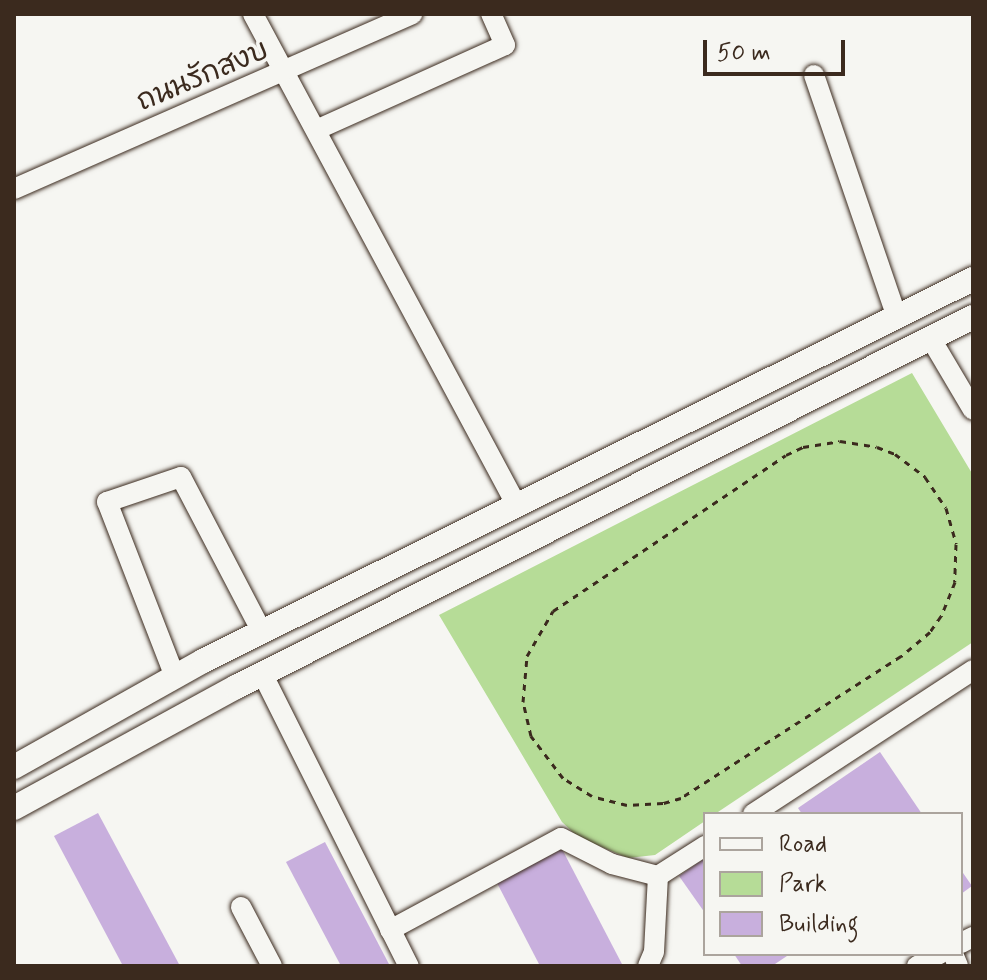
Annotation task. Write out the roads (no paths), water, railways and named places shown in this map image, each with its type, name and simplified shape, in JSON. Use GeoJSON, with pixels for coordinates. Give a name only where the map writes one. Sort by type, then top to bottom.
{"type":"FeatureCollection","features":[{"type":"Feature","properties":{"kind":"main road"},"geometry":{"type":"LineString","coordinates":[[14,767],[230,648],[973,279]]}},
{"type":"Feature","properties":{"kind":"main road"},"geometry":{"type":"LineString","coordinates":[[904,314],[931,339]]}},
{"type":"Feature","properties":{"kind":"main road"},"geometry":{"type":"LineString","coordinates":[[14,808],[256,678],[973,317]]}},
{"type":"Feature","properties":{"kind":"main road"},"geometry":{"type":"LineString","coordinates":[[230,648],[256,678]]}},
{"type":"Feature","properties":{"kind":"street"},"geometry":{"type":"LineString","coordinates":[[253,14],[516,504]]}},
{"type":"Feature","properties":{"kind":"street","name":"ถนนรักสงบ"},"geometry":{"type":"LineString","coordinates":[[14,189],[412,14]]}},
{"type":"Feature","properties":{"kind":"street"},"geometry":{"type":"LineString","coordinates":[[316,130],[505,45],[491,14]]}},
{"type":"Feature","properties":{"kind":"street"},"geometry":{"type":"LineString","coordinates":[[814,75],[904,314]]}},
{"type":"Feature","properties":{"kind":"street"},"geometry":{"type":"LineString","coordinates":[[931,339],[973,410]]}},
{"type":"Feature","properties":{"kind":"street"},"geometry":{"type":"LineString","coordinates":[[175,677],[107,502],[181,477],[262,632]]}},
{"type":"Feature","properties":{"kind":"street"},"geometry":{"type":"LineString","coordinates":[[756,812],[973,670]]}},
{"type":"Feature","properties":{"kind":"street"},"geometry":{"type":"LineString","coordinates":[[256,678],[409,966]]}},
{"type":"Feature","properties":{"kind":"street"},"geometry":{"type":"LineString","coordinates":[[390,930],[561,838],[612,864],[658,876],[703,847]]}},
{"type":"Feature","properties":{"kind":"street"},"geometry":{"type":"LineString","coordinates":[[648,966],[654,952],[658,876]]}},
{"type":"Feature","properties":{"kind":"street"},"geometry":{"type":"LineString","coordinates":[[241,907],[272,966]]}},
{"type":"Feature","properties":{"kind":"street"},"geometry":{"type":"LineString","coordinates":[[917,966],[936,956]]}}]}
